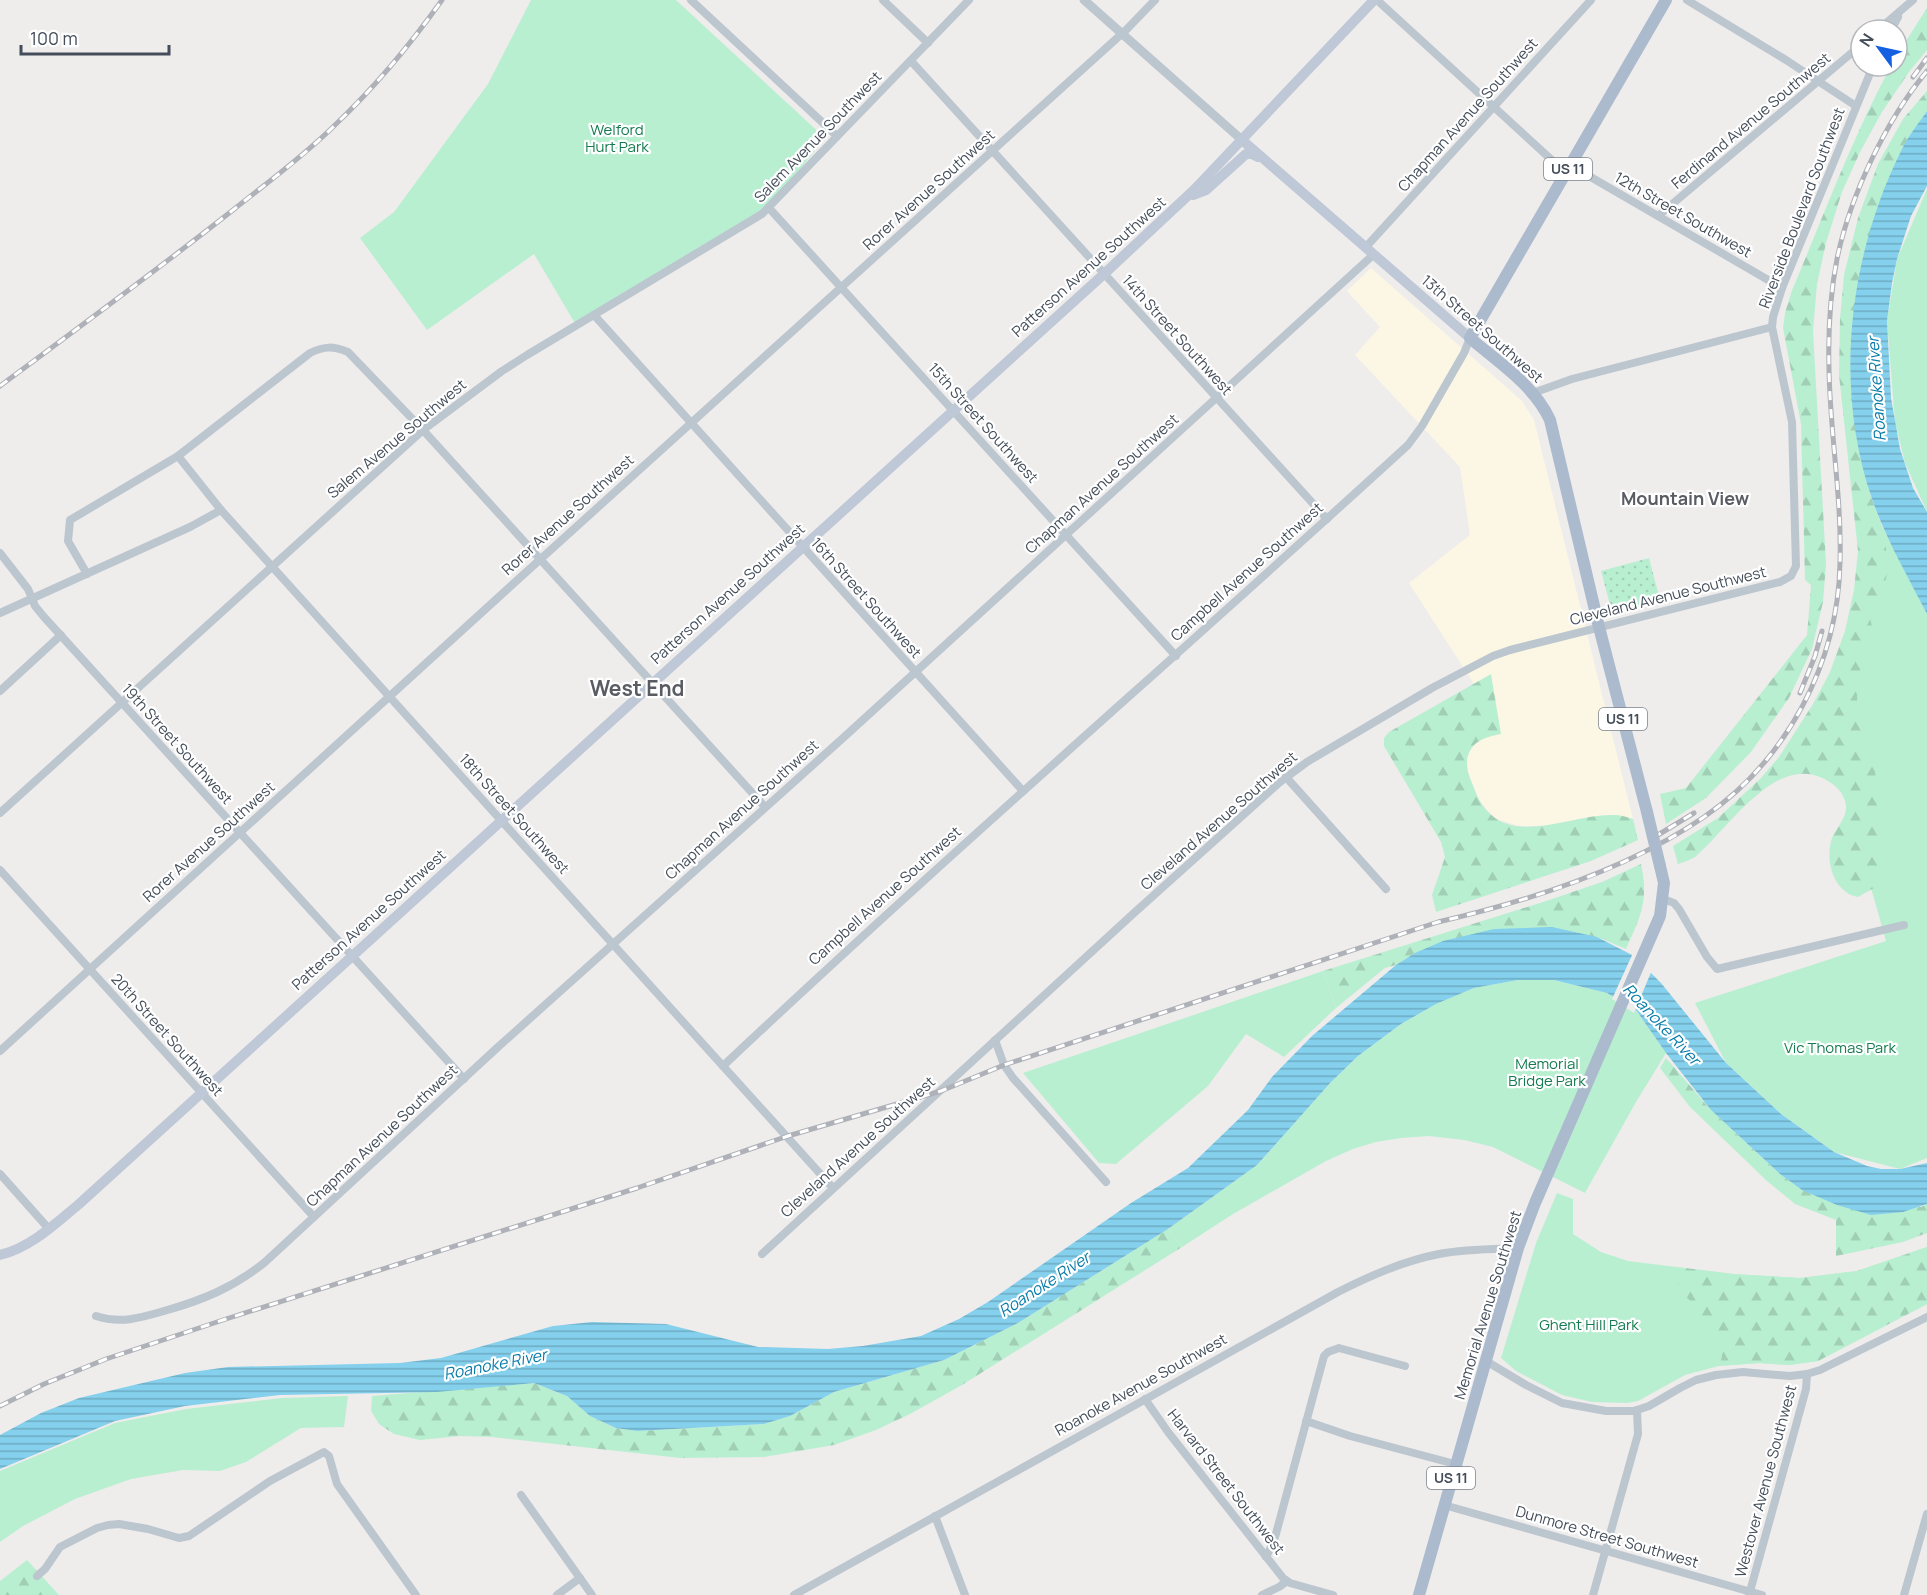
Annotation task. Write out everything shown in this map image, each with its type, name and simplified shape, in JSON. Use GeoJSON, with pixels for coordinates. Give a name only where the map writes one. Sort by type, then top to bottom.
{"type":"FeatureCollection","features":[{"type":"Feature","properties":{"kind":"main road","name":"Patterson Avenue Southwest"},"geometry":{"type":"LineString","coordinates":[[4,1256],[49,1229],[78,1205],[1104,274],[1187,197],[1375,0]]}},
{"type":"Feature","properties":{"kind":"main road","name":"Campbell Avenue Southwest"},"geometry":{"type":"LineString","coordinates":[[1470,338],[1666,0]]}},
{"type":"Feature","properties":{"kind":"main road","name":"13th Street Southwest"},"geometry":{"type":"LineString","coordinates":[[1242,140],[1533,393],[1544,407],[1550,420],[1599,627],[1647,812],[1664,883],[1663,899]]}},
{"type":"Feature","properties":{"kind":"main road"},"geometry":{"type":"LineString","coordinates":[[1187,197],[1206,190],[1246,154],[1252,154],[1268,163]]}},
{"type":"Feature","properties":{"kind":"main road","name":"Memorial Avenue Southwest"},"geometry":{"type":"LineString","coordinates":[[1419,1595],[1518,1248],[1535,1203],[1660,916],[1663,899]]}},
{"type":"Feature","properties":{"kind":"street"},"geometry":{"type":"LineString","coordinates":[[691,0],[837,136]]}},
{"type":"Feature","properties":{"kind":"street"},"geometry":{"type":"LineString","coordinates":[[883,0],[928,43]]}},
{"type":"Feature","properties":{"kind":"street","name":"Salem Avenue Southwest"},"geometry":{"type":"LineString","coordinates":[[0,813],[423,430],[502,370],[737,230],[769,208],[969,0]]}},
{"type":"Feature","properties":{"kind":"street","name":"13th Street Southwest"},"geometry":{"type":"LineString","coordinates":[[1084,0],[1242,140]]}},
{"type":"Feature","properties":{"kind":"street","name":"Rorer Avenue Southwest"},"geometry":{"type":"LineString","coordinates":[[0,1051],[1122,33],[1155,0]]}},
{"type":"Feature","properties":{"kind":"street","name":"12th Street Southwest"},"geometry":{"type":"LineString","coordinates":[[1375,0],[1494,107],[1568,169],[1658,216],[1782,288]]}},
{"type":"Feature","properties":{"kind":"street","name":"Chapman Avenue Southwest"},"geometry":{"type":"LineString","coordinates":[[96,1316],[119,1321],[132,1320],[213,1295],[247,1276],[1217,399],[1369,252],[1494,107],[1591,0]]}},
{"type":"Feature","properties":{"kind":"street"},"geometry":{"type":"LineString","coordinates":[[1687,0],[1820,81],[1856,106]]}},
{"type":"Feature","properties":{"kind":"street"},"geometry":{"type":"LineString","coordinates":[[1892,18],[1913,0]]}},
{"type":"Feature","properties":{"kind":"street"},"geometry":{"type":"LineString","coordinates":[[1897,18],[1901,10]]}},
{"type":"Feature","properties":{"kind":"street","name":"Ferdinand Avenue Southwest"},"geometry":{"type":"LineString","coordinates":[[1658,216],[1849,56]]}},
{"type":"Feature","properties":{"kind":"street","name":"14th Street Southwest"},"geometry":{"type":"LineString","coordinates":[[911,61],[1327,519]]}},
{"type":"Feature","properties":{"kind":"street","name":"Riverside Boulevard Southwest"},"geometry":{"type":"LineString","coordinates":[[1791,576],[1796,566],[1792,422],[1772,327],[1773,317],[1782,288],[1868,78]]}},
{"type":"Feature","properties":{"kind":"street","name":"15th Street Southwest"},"geometry":{"type":"LineString","coordinates":[[769,208],[1176,656]]}},
{"type":"Feature","properties":{"kind":"street","name":"16th Street Southwest"},"geometry":{"type":"LineString","coordinates":[[594,315],[1023,791]]}},
{"type":"Feature","properties":{"kind":"street"},"geometry":{"type":"LineString","coordinates":[[1533,393],[1572,379],[1772,327]]}},
{"type":"Feature","properties":{"kind":"street","name":"Campbell Avenue Southwest"},"geometry":{"type":"LineString","coordinates":[[723,1066],[856,942],[1408,445],[1417,434],[1464,353],[1470,338]]}},
{"type":"Feature","properties":{"kind":"street"},"geometry":{"type":"LineString","coordinates":[[87,574],[68,541],[70,520],[178,456],[310,353],[334,346],[348,352],[423,430],[765,807]]}},
{"type":"Feature","properties":{"kind":"street","name":"18th Street Southwest"},"geometry":{"type":"LineString","coordinates":[[178,456],[221,510],[833,1188]]}},
{"type":"Feature","properties":{"kind":"street"},"geometry":{"type":"LineString","coordinates":[[0,613],[190,527],[221,510]]}},
{"type":"Feature","properties":{"kind":"street","name":"19th Street Southwest"},"geometry":{"type":"LineString","coordinates":[[0,553],[28,589],[45,618],[464,1079]]}},
{"type":"Feature","properties":{"kind":"street","name":"Cleveland Avenue Southwest"},"geometry":{"type":"LineString","coordinates":[[762,1254],[1286,777],[1307,762],[1418,696],[1493,656],[1540,641],[1780,582],[1791,576]]}},
{"type":"Feature","properties":{"kind":"street"},"geometry":{"type":"LineString","coordinates":[[0,691],[61,635]]}},
{"type":"Feature","properties":{"kind":"street"},"geometry":{"type":"LineString","coordinates":[[1286,777],[1386,889]]}},
{"type":"Feature","properties":{"kind":"street","name":"20th Street Southwest"},"geometry":{"type":"LineString","coordinates":[[0,870],[314,1217]]}},
{"type":"Feature","properties":{"kind":"street"},"geometry":{"type":"LineString","coordinates":[[1663,899],[1674,903],[1679,909],[1707,957],[1717,969],[1904,925]]}},
{"type":"Feature","properties":{"kind":"street"},"geometry":{"type":"LineString","coordinates":[[995,1040],[1004,1065],[1013,1078],[1106,1182]]}},
{"type":"Feature","properties":{"kind":"street"},"geometry":{"type":"LineString","coordinates":[[0,1174],[49,1229]]}},
{"type":"Feature","properties":{"kind":"street","name":"Roanoke Avenue Southwest"},"geometry":{"type":"LineString","coordinates":[[795,1595],[1338,1292],[1392,1268],[1442,1254],[1518,1248]]}},
{"type":"Feature","properties":{"kind":"street"},"geometry":{"type":"LineString","coordinates":[[1485,1361],[1562,1403],[1606,1411],[1638,1410],[1696,1380],[1716,1375],[1743,1372],[1790,1376],[1820,1370],[1927,1317]]}},
{"type":"Feature","properties":{"kind":"street"},"geometry":{"type":"LineString","coordinates":[[1266,1557],[1274,1541],[1324,1356],[1340,1348],[1405,1366]]}},
{"type":"Feature","properties":{"kind":"street","name":"Westover Avenue Southwest"},"geometry":{"type":"LineString","coordinates":[[1749,1593],[1806,1389],[1807,1374]]}},
{"type":"Feature","properties":{"kind":"street","name":"Harvard Street Southwest"},"geometry":{"type":"LineString","coordinates":[[1145,1399],[1168,1432],[1287,1581]]}},
{"type":"Feature","properties":{"kind":"street"},"geometry":{"type":"LineString","coordinates":[[1593,1595],[1638,1434],[1638,1410]]}},
{"type":"Feature","properties":{"kind":"street"},"geometry":{"type":"LineString","coordinates":[[1306,1421],[1350,1436],[1455,1464]]}},
{"type":"Feature","properties":{"kind":"street"},"geometry":{"type":"LineString","coordinates":[[37,1576],[45,1569],[60,1547],[97,1528],[108,1525],[119,1524],[185,1538],[270,1481],[324,1452],[329,1456],[337,1484],[416,1595]]}},
{"type":"Feature","properties":{"kind":"street"},"geometry":{"type":"LineString","coordinates":[[522,1495],[592,1595]]}},
{"type":"Feature","properties":{"kind":"street","name":"Dunmore Street Southwest"},"geometry":{"type":"LineString","coordinates":[[1444,1505],[1762,1595]]}},
{"type":"Feature","properties":{"kind":"street"},"geometry":{"type":"LineString","coordinates":[[1904,1595],[1927,1514]]}},
{"type":"Feature","properties":{"kind":"street"},"geometry":{"type":"LineString","coordinates":[[935,1516],[965,1595]]}},
{"type":"Feature","properties":{"kind":"street"},"geometry":{"type":"LineString","coordinates":[[557,1595],[580,1578]]}},
{"type":"Feature","properties":{"kind":"street"},"geometry":{"type":"LineString","coordinates":[[1262,1595],[1287,1581],[1334,1595]]}},
{"type":"Feature","properties":{"kind":"shaded area"},"geometry":{"type":"Polygon","coordinates":[[[1371,268],[1522,401],[1534,420],[1633,819],[1614,815],[1583,818],[1550,826],[1519,826],[1496,819],[1480,802],[1468,773],[1467,759],[1472,746],[1485,737],[1491,675],[1474,684],[1409,583],[1470,535],[1460,467],[1355,355],[1380,327],[1347,291],[1371,268]]]}},
{"type":"Feature","properties":{"kind":"green space","name":"Welford Hurt Park"},"geometry":{"type":"Polygon","coordinates":[[[531,0],[676,0],[825,138],[769,208],[576,325],[534,254],[427,330],[360,238],[394,212],[488,84],[531,0]]]}},
{"type":"Feature","properties":{"kind":"green space"},"geometry":{"type":"Polygon","coordinates":[[[1927,8],[1927,50],[1909,72],[1909,36],[1927,8]]]}},
{"type":"Feature","properties":{"kind":"green space"},"geometry":{"type":"Polygon","coordinates":[[[1885,78],[1905,78],[1882,112],[1842,192],[1826,243],[1817,284],[1813,331],[1826,564],[1823,602],[1812,649],[1789,698],[1751,752],[1706,798],[1666,824],[1660,794],[1686,788],[1807,635],[1811,585],[1805,580],[1801,424],[1783,328],[1791,293],[1838,178],[1885,78]]]}},
{"type":"Feature","properties":{"kind":"green space"},"geometry":{"type":"Polygon","coordinates":[[[1927,91],[1927,111],[1903,147],[1851,387],[1858,444],[1871,497],[1882,526],[1889,565],[1885,583],[1872,606],[1870,619],[1873,629],[1859,674],[1857,696],[1859,723],[1865,749],[1874,766],[1879,799],[1881,826],[1879,878],[1874,888],[1858,897],[1847,893],[1836,881],[1829,852],[1832,838],[1845,813],[1845,801],[1834,785],[1812,774],[1793,775],[1774,783],[1756,796],[1695,857],[1678,864],[1673,846],[1718,818],[1761,778],[1779,757],[1813,704],[1830,672],[1845,631],[1854,590],[1858,551],[1839,375],[1840,318],[1844,275],[1858,218],[1878,164],[1903,119],[1927,91]]]}},
{"type":"Feature","properties":{"kind":"green space"},"geometry":{"type":"Polygon","coordinates":[[[1927,189],[1927,512],[1905,463],[1895,422],[1887,321],[1897,259],[1927,189]]]}},
{"type":"Feature","properties":{"kind":"green space","name":"Vic Thomas Park"},"geometry":{"type":"Polygon","coordinates":[[[1882,526],[1927,614],[1927,1158],[1900,1169],[1834,1152],[1781,1114],[1726,1063],[1695,1003],[1886,941],[1828,736],[1882,526]]]}},
{"type":"Feature","properties":{"kind":"green space"},"geometry":{"type":"Polygon","coordinates":[[[1649,558],[1660,600],[1612,612],[1601,571],[1649,558]]]}},
{"type":"Feature","properties":{"kind":"green space"},"geometry":{"type":"Polygon","coordinates":[[[1491,674],[1501,734],[1477,743],[1467,760],[1467,769],[1475,791],[1487,810],[1501,821],[1518,826],[1537,826],[1596,816],[1621,816],[1633,819],[1638,840],[1591,861],[1436,912],[1432,895],[1445,857],[1441,842],[1384,746],[1384,738],[1389,732],[1491,674]]]}},
{"type":"Feature","properties":{"kind":"green space"},"geometry":{"type":"Polygon","coordinates":[[[1641,864],[1644,898],[1636,927],[1626,949],[1597,937],[1415,953],[1396,965],[1385,968],[1336,1008],[1323,971],[1546,901],[1602,882],[1641,864]]]}},
{"type":"Feature","properties":{"kind":"green space"},"geometry":{"type":"Polygon","coordinates":[[[1323,971],[1336,1008],[1284,1057],[1246,1034],[1208,1086],[1116,1164],[1099,1163],[1023,1073],[1323,971]]]}},
{"type":"Feature","properties":{"kind":"green space","name":"Memorial Bridge Park"},"geometry":{"type":"Polygon","coordinates":[[[1518,980],[1554,980],[1607,993],[1636,1010],[1666,1053],[1585,1193],[1493,1147],[1464,1140],[1429,1136],[1401,1138],[1353,1149],[1326,1161],[1233,1214],[1182,1247],[1168,1229],[1257,1165],[1331,1082],[1358,1056],[1401,1024],[1436,1004],[1474,988],[1518,980]]]}},
{"type":"Feature","properties":{"kind":"green space"},"geometry":{"type":"Polygon","coordinates":[[[1666,1058],[1711,1110],[1780,1174],[1802,1190],[1921,1207],[1927,1204],[1927,1233],[1903,1242],[1836,1256],[1836,1220],[1795,1204],[1767,1181],[1690,1107],[1660,1068],[1666,1058]]]}},
{"type":"Feature","properties":{"kind":"green space","name":"Ghent Hill Park"},"geometry":{"type":"Polygon","coordinates":[[[1557,1193],[1573,1199],[1573,1234],[1601,1252],[1628,1261],[1733,1274],[1800,1278],[1857,1271],[1927,1247],[1927,1304],[1818,1361],[1789,1365],[1759,1363],[1719,1366],[1685,1375],[1638,1401],[1627,1403],[1592,1402],[1562,1395],[1516,1371],[1501,1358],[1536,1243],[1557,1193]]]}},
{"type":"Feature","properties":{"kind":"green space"},"geometry":{"type":"Polygon","coordinates":[[[1168,1229],[1182,1247],[962,1385],[876,1430],[834,1445],[764,1457],[680,1458],[492,1437],[460,1436],[420,1440],[394,1434],[379,1424],[371,1411],[372,1396],[534,1383],[567,1396],[590,1416],[616,1428],[637,1431],[764,1424],[790,1416],[834,1392],[944,1360],[1018,1323],[1168,1229]]]}},
{"type":"Feature","properties":{"kind":"green space"},"geometry":{"type":"Polygon","coordinates":[[[1927,1247],[1927,1304],[1818,1361],[1789,1365],[1759,1363],[1719,1366],[1722,1358],[1720,1339],[1699,1323],[1694,1306],[1681,1291],[1678,1281],[1677,1267],[1733,1274],[1800,1278],[1857,1271],[1927,1247]]]}},
{"type":"Feature","properties":{"kind":"green space"},"geometry":{"type":"Polygon","coordinates":[[[348,1396],[344,1427],[301,1428],[246,1462],[220,1471],[183,1470],[131,1479],[75,1499],[23,1526],[0,1542],[0,1471],[115,1423],[186,1409],[281,1398],[348,1396]]]}},
{"type":"Feature","properties":{"kind":"green space"},"geometry":{"type":"Polygon","coordinates":[[[27,1560],[59,1595],[0,1595],[0,1581],[27,1560]]]}},
{"type":"Feature","properties":{"kind":"water","name":"Roanoke River"},"geometry":{"type":"Polygon","coordinates":[[[1927,111],[1927,186],[1911,216],[1897,259],[1887,321],[1891,398],[1900,449],[1913,488],[1927,512],[1927,614],[1891,543],[1872,499],[1860,456],[1853,411],[1850,366],[1852,321],[1869,232],[1902,149],[1927,111]]]}},
{"type":"Feature","properties":{"kind":"water","name":"Roanoke River"},"geometry":{"type":"Polygon","coordinates":[[[1552,927],[1597,937],[1634,956],[1661,983],[1726,1063],[1781,1114],[1834,1152],[1867,1166],[1881,1169],[1900,1169],[1927,1163],[1927,1204],[1903,1212],[1871,1215],[1837,1205],[1802,1190],[1780,1174],[1711,1110],[1666,1053],[1636,1010],[1607,993],[1554,980],[1518,980],[1474,988],[1436,1004],[1401,1024],[1358,1056],[1331,1082],[1257,1165],[1168,1229],[1018,1323],[944,1360],[834,1392],[790,1416],[764,1424],[637,1431],[616,1428],[590,1416],[567,1396],[534,1383],[437,1392],[280,1395],[185,1406],[115,1421],[0,1469],[0,1435],[41,1413],[79,1398],[185,1373],[228,1367],[400,1363],[441,1358],[553,1326],[592,1322],[666,1324],[758,1347],[828,1349],[863,1346],[921,1336],[959,1319],[988,1302],[1131,1203],[1188,1168],[1248,1110],[1272,1077],[1312,1036],[1396,965],[1415,953],[1443,941],[1494,929],[1552,927]]]}},
{"type":"Feature","properties":{"kind":"pier"},"geometry":{"type":"Polygon","coordinates":[[[1633,953],[1652,970],[1634,1013],[1612,999],[1633,953]]]}},
{"type":"Feature","properties":{"kind":"railway"},"geometry":{"type":"LineString","coordinates":[[0,386],[176,255],[311,147],[378,81],[442,0]]}},
{"type":"Feature","properties":{"kind":"railway"},"geometry":{"type":"LineString","coordinates":[[1913,77],[1927,58]]}},
{"type":"Feature","properties":{"kind":"railway"},"geometry":{"type":"LineString","coordinates":[[0,1406],[44,1384],[106,1359],[226,1319],[637,1188],[788,1136],[941,1091],[1004,1065],[1438,922],[1542,894],[1643,853],[1704,817],[1734,794],[1783,738],[1818,672],[1830,637],[1837,600],[1840,563],[1829,369],[1830,314],[1837,259],[1860,185],[1897,112],[1927,71]]}},
{"type":"Feature","properties":{"kind":"railway"},"geometry":{"type":"LineString","coordinates":[[1800,693],[1822,631]]}},
{"type":"Feature","properties":{"kind":"railway"},"geometry":{"type":"LineString","coordinates":[[1653,838],[1694,813]]}},
{"type":"Feature","properties":{"kind":"district","name":"Mountain View"},"geometry":{"type":"Point","coordinates":[1685,499]}},
{"type":"Feature","properties":{"kind":"district","name":"West End"},"geometry":{"type":"Point","coordinates":[637,689]}}]}
